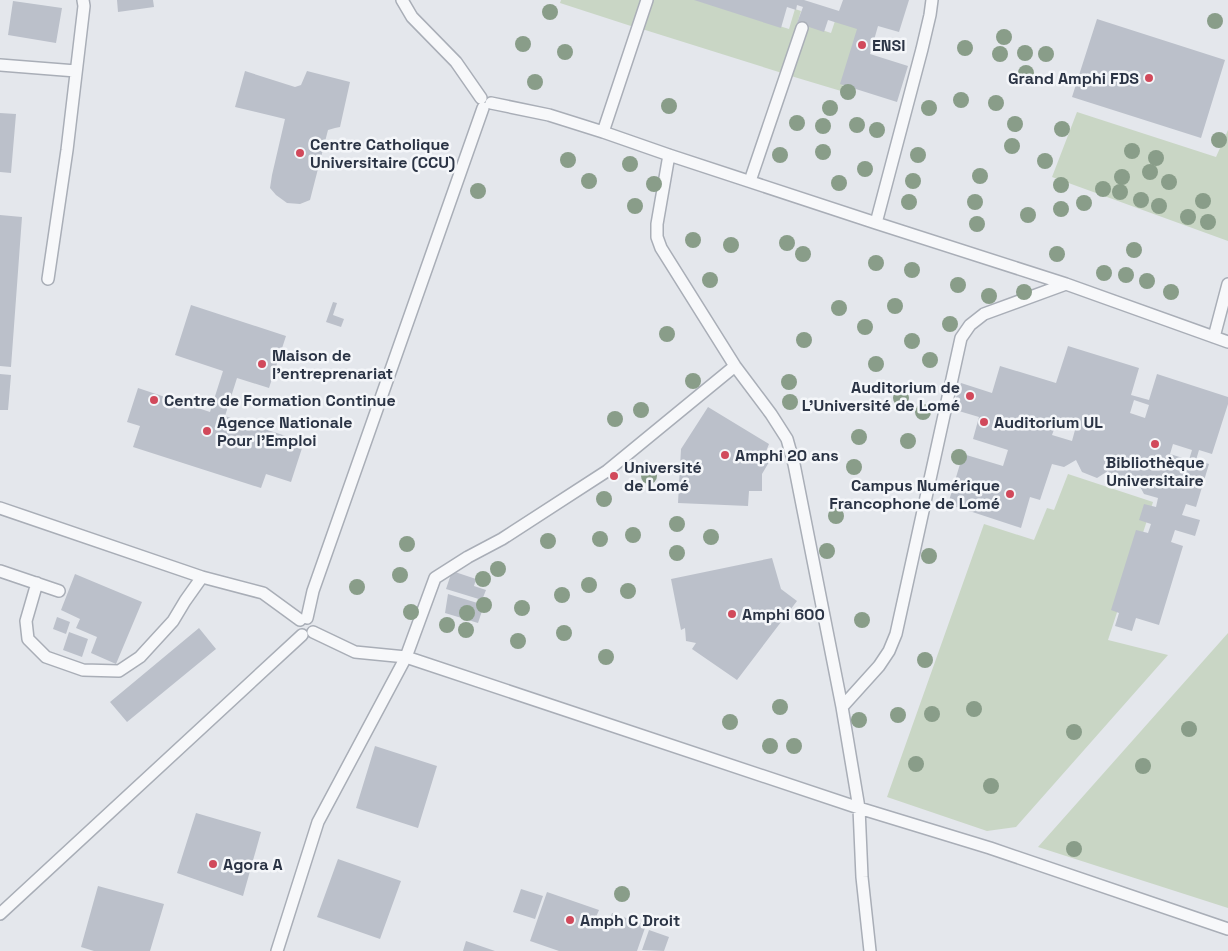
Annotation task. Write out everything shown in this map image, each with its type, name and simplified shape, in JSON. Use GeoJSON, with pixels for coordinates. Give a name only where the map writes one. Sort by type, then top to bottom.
{"type":"FeatureCollection","features":[{"type":"Feature","properties":{"kind":"lane"},"geometry":{"type":"LineString","coordinates":[[48,279],[67,150],[84,6],[83,0]]}},
{"type":"Feature","properties":{"kind":"lane"},"geometry":{"type":"LineString","coordinates":[[402,0],[412,17],[456,62],[485,103],[549,114],[1066,284],[1228,342]]}},
{"type":"Feature","properties":{"kind":"lane"},"geometry":{"type":"LineString","coordinates":[[603,132],[647,0]]}},
{"type":"Feature","properties":{"kind":"lane"},"geometry":{"type":"LineString","coordinates":[[876,223],[922,49],[932,0]]}},
{"type":"Feature","properties":{"kind":"lane"},"geometry":{"type":"LineString","coordinates":[[750,181],[802,28]]}},
{"type":"Feature","properties":{"kind":"lane"},"geometry":{"type":"LineString","coordinates":[[0,66],[76,71]]}},
{"type":"Feature","properties":{"kind":"lane"},"geometry":{"type":"LineString","coordinates":[[485,103],[303,619],[297,625],[298,631],[355,652],[406,657],[859,808],[990,848],[1228,929]]}},
{"type":"Feature","properties":{"kind":"lane"},"geometry":{"type":"LineString","coordinates":[[669,155],[657,224],[657,237],[661,248],[735,366],[787,439],[794,464],[842,708],[859,808],[862,877],[870,951]]}},
{"type":"Feature","properties":{"kind":"lane"},"geometry":{"type":"LineString","coordinates":[[842,708],[879,666],[889,651],[896,634],[961,338],[970,325],[984,314],[1066,284]]}},
{"type":"Feature","properties":{"kind":"lane"},"geometry":{"type":"LineString","coordinates":[[1214,337],[1228,284]]}},
{"type":"Feature","properties":{"kind":"lane"},"geometry":{"type":"LineString","coordinates":[[278,951],[318,822],[406,657],[435,578],[468,557],[502,539],[606,471],[735,366]]}},
{"type":"Feature","properties":{"kind":"lane"},"geometry":{"type":"LineString","coordinates":[[0,508],[202,577],[263,593],[303,619]]}},
{"type":"Feature","properties":{"kind":"lane"},"geometry":{"type":"LineString","coordinates":[[0,571],[59,591]]}},
{"type":"Feature","properties":{"kind":"lane"},"geometry":{"type":"LineString","coordinates":[[37,583],[26,621],[28,640],[46,657],[83,670],[119,671],[140,657],[173,621],[202,577]]}},
{"type":"Feature","properties":{"kind":"lane"},"geometry":{"type":"LineString","coordinates":[[0,914],[307,633]]}},
{"type":"Feature","properties":{"kind":"green space"},"geometry":{"type":"Polygon","coordinates":[[[561,0],[643,0],[634,27],[560,3],[561,0]]]}},
{"type":"Feature","properties":{"kind":"green space"},"geometry":{"type":"Polygon","coordinates":[[[651,0],[698,0],[789,29],[795,9],[801,11],[782,73],[642,29],[651,0]]]}},
{"type":"Feature","properties":{"kind":"green space"},"geometry":{"type":"Polygon","coordinates":[[[835,21],[861,28],[841,91],[791,76],[807,25],[831,33],[835,21]]]}},
{"type":"Feature","properties":{"kind":"green space"},"geometry":{"type":"Polygon","coordinates":[[[1077,112],[1216,157],[1228,130],[1228,241],[1052,177],[1077,112]]]}},
{"type":"Feature","properties":{"kind":"green space"},"geometry":{"type":"Polygon","coordinates":[[[1068,474],[1153,502],[1108,640],[1168,655],[1016,827],[987,831],[887,797],[984,524],[1034,540],[1047,508],[1054,510],[1068,474]]]}},
{"type":"Feature","properties":{"kind":"green space"},"geometry":{"type":"Polygon","coordinates":[[[1228,633],[1228,908],[1038,847],[1228,633]]]}},
{"type":"Feature","properties":{"kind":"building"},"geometry":{"type":"Polygon","coordinates":[[[117,0],[153,0],[154,7],[118,12],[117,0]]]}},
{"type":"Feature","properties":{"kind":"building","name":"ENSI"},"geometry":{"type":"Polygon","coordinates":[[[694,0],[804,0],[839,11],[843,0],[909,0],[899,32],[878,26],[870,54],[908,66],[897,102],[840,84],[857,29],[828,20],[824,32],[797,23],[803,7],[797,5],[796,10],[787,7],[781,28],[694,0]]]}},
{"type":"Feature","properties":{"kind":"building"},"geometry":{"type":"Polygon","coordinates":[[[13,1],[62,8],[56,43],[8,35],[13,1]]]}},
{"type":"Feature","properties":{"kind":"building","name":"Grand Amphi FDS"},"geometry":{"type":"Polygon","coordinates":[[[1097,19],[1225,60],[1201,138],[1072,97],[1097,19]]]}},
{"type":"Feature","properties":{"kind":"building","name":"Centre Catholique Universitaire (CCU)"},"geometry":{"type":"Polygon","coordinates":[[[245,71],[295,87],[301,85],[307,71],[350,82],[340,127],[328,130],[310,200],[300,204],[287,203],[270,188],[285,119],[235,107],[245,71]]]}},
{"type":"Feature","properties":{"kind":"building"},"geometry":{"type":"Polygon","coordinates":[[[0,113],[16,114],[11,173],[0,172],[0,113]]]}},
{"type":"Feature","properties":{"kind":"building"},"geometry":{"type":"Polygon","coordinates":[[[0,215],[22,217],[11,367],[0,366],[0,215]]]}},
{"type":"Feature","properties":{"kind":"building"},"geometry":{"type":"Polygon","coordinates":[[[333,302],[337,303],[333,315],[344,319],[341,327],[326,322],[333,302]]]}},
{"type":"Feature","properties":{"kind":"building","name":"Centre de Formation Continue"},"geometry":{"type":"Polygon","coordinates":[[[191,305],[286,336],[269,388],[237,378],[225,416],[304,442],[291,482],[266,474],[261,488],[133,447],[140,426],[127,422],[138,388],[210,412],[223,371],[175,355],[191,305]]]}},
{"type":"Feature","properties":{"kind":"building"},"geometry":{"type":"Polygon","coordinates":[[[1068,346],[1139,368],[1131,395],[1149,400],[1157,374],[1228,397],[1228,404],[1212,454],[1199,450],[1196,460],[1209,464],[1196,507],[1186,504],[1182,515],[1200,520],[1195,536],[1175,530],[1171,542],[1183,546],[1159,625],[1136,618],[1132,631],[1115,626],[1119,613],[1111,610],[1136,530],[1148,533],[1151,524],[1139,520],[1144,504],[1156,507],[1158,498],[1144,494],[1136,479],[1123,488],[1116,485],[1108,471],[1097,478],[1082,472],[1076,460],[1064,467],[1052,464],[1040,500],[1030,497],[1021,528],[948,504],[963,454],[1003,466],[1008,450],[973,439],[979,417],[952,409],[961,383],[992,393],[1000,366],[1056,383],[1068,346]],[[1134,400],[1130,413],[1145,418],[1149,405],[1134,400]],[[1056,424],[1052,435],[1072,441],[1075,430],[1056,424]],[[1173,444],[1170,454],[1189,460],[1192,450],[1173,444]]]}},
{"type":"Feature","properties":{"kind":"building"},"geometry":{"type":"Polygon","coordinates":[[[0,374],[11,375],[8,410],[0,410],[0,374]]]}},
{"type":"Feature","properties":{"kind":"building","name":"Amphi 20 ans"},"geometry":{"type":"Polygon","coordinates":[[[708,407],[769,444],[765,454],[772,457],[762,474],[762,491],[749,491],[748,506],[678,503],[681,449],[708,407]]]}},
{"type":"Feature","properties":{"kind":"building","name":"Amphi 600"},"geometry":{"type":"Polygon","coordinates":[[[772,558],[781,589],[797,601],[737,680],[692,649],[696,643],[686,641],[685,628],[681,630],[671,579],[772,558]]]}},
{"type":"Feature","properties":{"kind":"building"},"geometry":{"type":"Polygon","coordinates":[[[452,571],[476,579],[474,586],[486,590],[482,600],[446,589],[452,571]]]}},
{"type":"Feature","properties":{"kind":"building"},"geometry":{"type":"Polygon","coordinates":[[[75,574],[142,602],[116,664],[91,653],[97,637],[76,628],[80,619],[61,610],[75,574]]]}},
{"type":"Feature","properties":{"kind":"building"},"geometry":{"type":"Polygon","coordinates":[[[448,594],[484,605],[478,623],[445,613],[448,594]]]}},
{"type":"Feature","properties":{"kind":"building"},"geometry":{"type":"Polygon","coordinates":[[[57,617],[70,622],[66,634],[53,629],[57,617]]]}},
{"type":"Feature","properties":{"kind":"building"},"geometry":{"type":"Polygon","coordinates":[[[199,628],[216,649],[127,722],[110,702],[199,628]]]}},
{"type":"Feature","properties":{"kind":"building"},"geometry":{"type":"Polygon","coordinates":[[[69,632],[88,639],[82,657],[63,650],[69,632]]]}},
{"type":"Feature","properties":{"kind":"building"},"geometry":{"type":"Polygon","coordinates":[[[375,746],[437,766],[418,828],[356,808],[375,746]]]}},
{"type":"Feature","properties":{"kind":"building"},"geometry":{"type":"Polygon","coordinates":[[[196,813],[261,832],[243,896],[177,873],[196,813]]]}},
{"type":"Feature","properties":{"kind":"building"},"geometry":{"type":"Polygon","coordinates":[[[338,859],[401,881],[380,939],[317,917],[338,859]]]}},
{"type":"Feature","properties":{"kind":"building"},"geometry":{"type":"Polygon","coordinates":[[[98,886],[164,904],[150,951],[94,951],[81,947],[98,886]]]}},
{"type":"Feature","properties":{"kind":"building"},"geometry":{"type":"Polygon","coordinates":[[[521,889],[543,896],[535,919],[513,912],[521,889]]]}},
{"type":"Feature","properties":{"kind":"building","name":"Amph C Droit"},"geometry":{"type":"Polygon","coordinates":[[[547,892],[599,910],[596,917],[609,922],[612,913],[646,925],[637,951],[559,951],[530,941],[547,892]]]}},
{"type":"Feature","properties":{"kind":"building"},"geometry":{"type":"Polygon","coordinates":[[[649,930],[669,937],[664,951],[642,950],[649,930]]]}},
{"type":"Feature","properties":{"kind":"building"},"geometry":{"type":"Polygon","coordinates":[[[466,941],[495,951],[463,951],[466,941]]]}},
{"type":"Feature","properties":{"kind":"place","name":"ENSI"},"geometry":{"type":"Point","coordinates":[862,45]}},
{"type":"Feature","properties":{"kind":"place","name":"Grand Amphi FDS"},"geometry":{"type":"Point","coordinates":[1149,78]}},
{"type":"Feature","properties":{"kind":"place","name":"Centre Catholique Universitaire (CCU)"},"geometry":{"type":"Point","coordinates":[300,153]}},
{"type":"Feature","properties":{"kind":"place","name":"Maison de l'entreprenariat"},"geometry":{"type":"Point","coordinates":[262,364]}},
{"type":"Feature","properties":{"kind":"place","name":"Auditorium de L'Université de Lomé"},"geometry":{"type":"Point","coordinates":[970,396]}},
{"type":"Feature","properties":{"kind":"place","name":"Centre de Formation Continue"},"geometry":{"type":"Point","coordinates":[154,400]}},
{"type":"Feature","properties":{"kind":"place","name":"Auditorium UL"},"geometry":{"type":"Point","coordinates":[984,422]}},
{"type":"Feature","properties":{"kind":"place","name":"Agence Nationale Pour l'Emploi"},"geometry":{"type":"Point","coordinates":[207,431]}},
{"type":"Feature","properties":{"kind":"place","name":"Bibliothèque Universitaire"},"geometry":{"type":"Point","coordinates":[1155,444]}},
{"type":"Feature","properties":{"kind":"place","name":"Amphi 20 ans"},"geometry":{"type":"Point","coordinates":[725,455]}},
{"type":"Feature","properties":{"kind":"place","name":"Université de Lomé"},"geometry":{"type":"Point","coordinates":[614,476]}},
{"type":"Feature","properties":{"kind":"place","name":"Campus Numérique Francophone de Lomé"},"geometry":{"type":"Point","coordinates":[1010,494]}},
{"type":"Feature","properties":{"kind":"place","name":"Amphi 600"},"geometry":{"type":"Point","coordinates":[732,614]}},
{"type":"Feature","properties":{"kind":"place","name":"Agora A"},"geometry":{"type":"Point","coordinates":[213,864]}},
{"type":"Feature","properties":{"kind":"place","name":"Amph C Droit"},"geometry":{"type":"Point","coordinates":[570,920]}}]}
